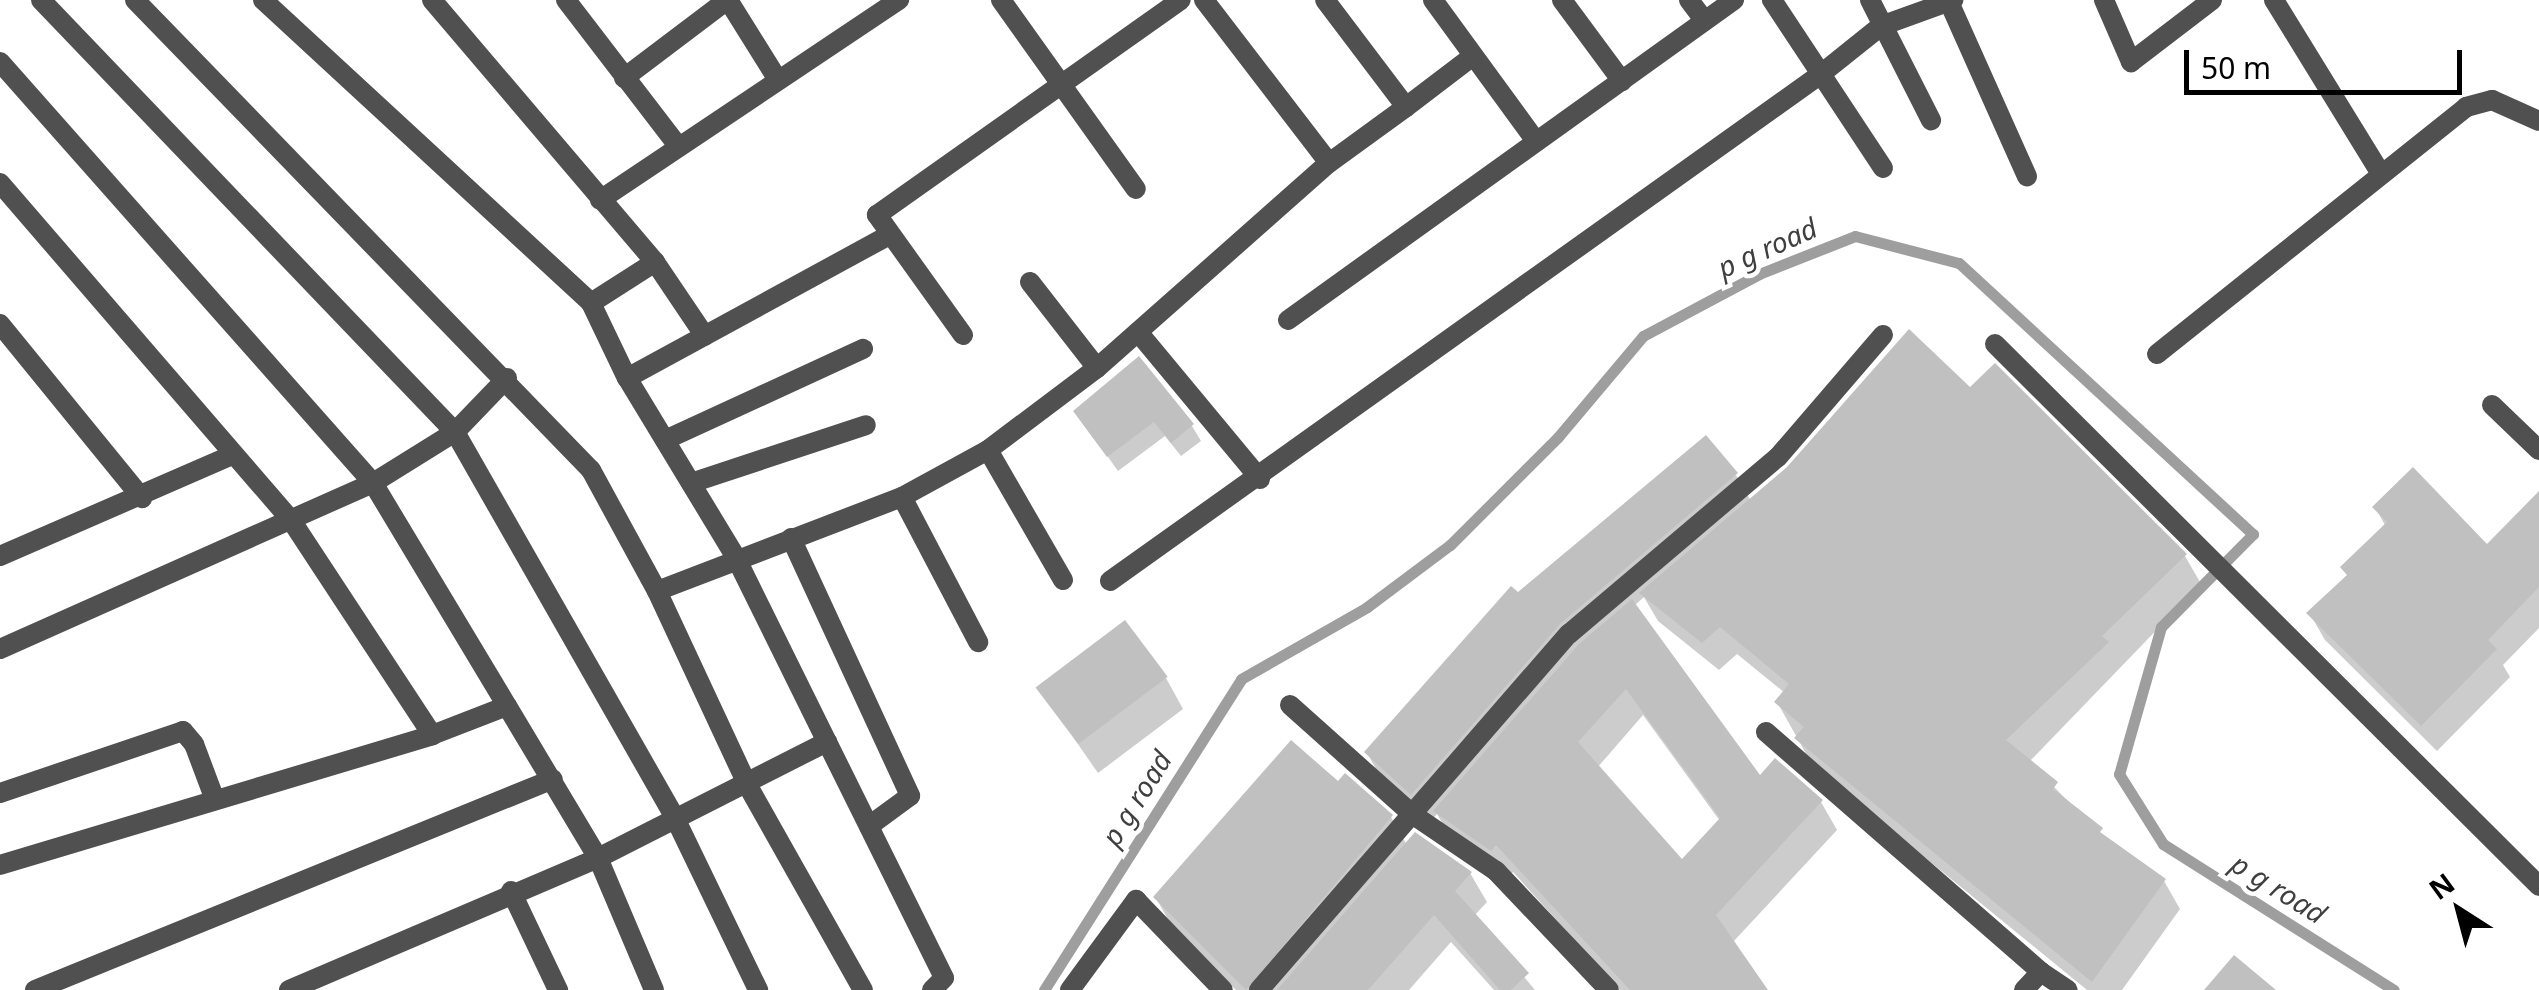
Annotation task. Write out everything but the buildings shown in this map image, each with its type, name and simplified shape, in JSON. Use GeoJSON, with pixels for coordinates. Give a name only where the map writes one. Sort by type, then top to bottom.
{"type":"FeatureCollection","features":[{"type":"Feature","properties":{"kind":"street"},"geometry":{"type":"LineString","coordinates":[[41,0],[455,432],[675,818],[758,990]]}},
{"type":"Feature","properties":{"kind":"street"},"geometry":{"type":"LineString","coordinates":[[135,0],[508,378],[591,470],[658,591],[748,786],[863,990]]}},
{"type":"Feature","properties":{"kind":"street"},"geometry":{"type":"LineString","coordinates":[[263,0],[590,303],[627,378],[736,556],[944,978],[932,990]]}},
{"type":"Feature","properties":{"kind":"street"},"geometry":{"type":"LineString","coordinates":[[432,0],[655,262],[706,336]]}},
{"type":"Feature","properties":{"kind":"street"},"geometry":{"type":"LineString","coordinates":[[624,78],[728,0],[778,80]]}},
{"type":"Feature","properties":{"kind":"street"},"geometry":{"type":"LineString","coordinates":[[600,200],[899,0]]}},
{"type":"Feature","properties":{"kind":"street"},"geometry":{"type":"LineString","coordinates":[[1001,0],[1136,189]]}},
{"type":"Feature","properties":{"kind":"street"},"geometry":{"type":"LineString","coordinates":[[963,335],[877,215],[1181,0]]}},
{"type":"Feature","properties":{"kind":"street"},"geometry":{"type":"LineString","coordinates":[[1204,0],[1328,163]]}},
{"type":"Feature","properties":{"kind":"street"},"geometry":{"type":"LineString","coordinates":[[1325,0],[1406,106]]}},
{"type":"Feature","properties":{"kind":"street"},"geometry":{"type":"LineString","coordinates":[[1432,0],[1536,141]]}},
{"type":"Feature","properties":{"kind":"street"},"geometry":{"type":"LineString","coordinates":[[1562,0],[1622,81]]}},
{"type":"Feature","properties":{"kind":"street"},"geometry":{"type":"LineString","coordinates":[[1689,0],[1705,21]]}},
{"type":"Feature","properties":{"kind":"street"},"geometry":{"type":"LineString","coordinates":[[1288,320],[1734,0]]}},
{"type":"Feature","properties":{"kind":"street"},"geometry":{"type":"LineString","coordinates":[[1772,0],[1883,168]]}},
{"type":"Feature","properties":{"kind":"street"},"geometry":{"type":"LineString","coordinates":[[1870,0],[1931,120]]}},
{"type":"Feature","properties":{"kind":"street"},"geometry":{"type":"LineString","coordinates":[[2104,0],[2132,62],[2212,0]]}},
{"type":"Feature","properties":{"kind":"street"},"geometry":{"type":"LineString","coordinates":[[2274,0],[2382,174]]}},
{"type":"Feature","properties":{"kind":"street"},"geometry":{"type":"LineString","coordinates":[[569,1],[679,146]]}},
{"type":"Feature","properties":{"kind":"street"},"geometry":{"type":"LineString","coordinates":[[1110,581],[1260,479],[1821,74],[1881,26],[1951,1],[2027,176]]}},
{"type":"Feature","properties":{"kind":"street"},"geometry":{"type":"LineString","coordinates":[[658,591],[736,556],[902,497],[988,450],[1098,368],[1328,163],[1474,56]]}},
{"type":"Feature","properties":{"kind":"street"},"geometry":{"type":"LineString","coordinates":[[0,62],[373,483],[598,858],[654,990]]}},
{"type":"Feature","properties":{"kind":"street"},"geometry":{"type":"LineString","coordinates":[[2157,354],[2466,107],[2492,100],[2539,121]]}},
{"type":"Feature","properties":{"kind":"street"},"geometry":{"type":"LineString","coordinates":[[0,184],[230,456],[293,523],[432,735]]}},
{"type":"Feature","properties":{"kind":"street"},"geometry":{"type":"LineString","coordinates":[[627,378],[890,236]]}},
{"type":"Feature","properties":{"kind":"street"},"geometry":{"type":"LineString","coordinates":[[590,303],[655,262]]}},
{"type":"Feature","properties":{"kind":"street"},"geometry":{"type":"LineString","coordinates":[[1030,282],[1098,368]]}},
{"type":"Feature","properties":{"kind":"street"},"geometry":{"type":"LineString","coordinates":[[2,330],[142,498]]}},
{"type":"Feature","properties":{"kind":"street"},"geometry":{"type":"LineString","coordinates":[[1138,332],[1260,479]]}},
{"type":"Feature","properties":{"kind":"street"},"geometry":{"type":"LineString","coordinates":[[1259,990],[1569,634],[1778,457],[1883,335]]}},
{"type":"Feature","properties":{"kind":"street"},"geometry":{"type":"LineString","coordinates":[[1995,344],[2539,886]]}},
{"type":"Feature","properties":{"kind":"street"},"geometry":{"type":"LineString","coordinates":[[665,440],[864,349]]}},
{"type":"Feature","properties":{"kind":"street"},"geometry":{"type":"LineString","coordinates":[[0,650],[293,523],[373,483],[455,432],[508,378]]}},
{"type":"Feature","properties":{"kind":"street"},"geometry":{"type":"LineString","coordinates":[[2492,405],[2539,450]]}},
{"type":"Feature","properties":{"kind":"street"},"geometry":{"type":"LineString","coordinates":[[691,483],[866,425]]}},
{"type":"Feature","properties":{"kind":"street"},"geometry":{"type":"LineString","coordinates":[[988,450],[1063,580]]}},
{"type":"Feature","properties":{"kind":"street"},"geometry":{"type":"LineString","coordinates":[[0,556],[142,498],[230,456]]}},
{"type":"Feature","properties":{"kind":"street"},"geometry":{"type":"LineString","coordinates":[[902,497],[978,642]]}},
{"type":"Feature","properties":{"kind":"street"},"geometry":{"type":"LineString","coordinates":[[792,538],[910,796],[868,826]]}},
{"type":"Feature","properties":{"kind":"street"},"geometry":{"type":"LineString","coordinates":[[1290,705],[1412,814],[1496,871],[1609,990]]}},
{"type":"Feature","properties":{"kind":"street"},"geometry":{"type":"LineString","coordinates":[[0,865],[432,735],[507,706]]}},
{"type":"Feature","properties":{"kind":"street"},"geometry":{"type":"LineString","coordinates":[[0,793],[183,731],[194,744],[214,800]]}},
{"type":"Feature","properties":{"kind":"street"},"geometry":{"type":"LineString","coordinates":[[1766,732],[2041,972],[2068,990]]}},
{"type":"Feature","properties":{"kind":"street"},"geometry":{"type":"LineString","coordinates":[[289,990],[342,980],[510,891],[598,858],[748,786],[827,742]]}},
{"type":"Feature","properties":{"kind":"street"},"geometry":{"type":"LineString","coordinates":[[36,990],[553,779]]}},
{"type":"Feature","properties":{"kind":"street"},"geometry":{"type":"LineString","coordinates":[[510,891],[558,990]]}},
{"type":"Feature","properties":{"kind":"street"},"geometry":{"type":"LineString","coordinates":[[1070,990],[1136,900],[1216,987]]}},
{"type":"Feature","properties":{"kind":"street"},"geometry":{"type":"LineString","coordinates":[[2024,990],[2041,972]]}},
{"type":"Feature","properties":{"kind":"waterway","name":"p g road"},"geometry":{"type":"LineString","coordinates":[[1044,990],[1241,679],[1367,607],[1450,545],[1558,437],[1643,336],[1759,274],[1855,236],[1959,263],[2253,534],[2161,627],[2119,774],[2163,844],[2394,990]]}}]}
